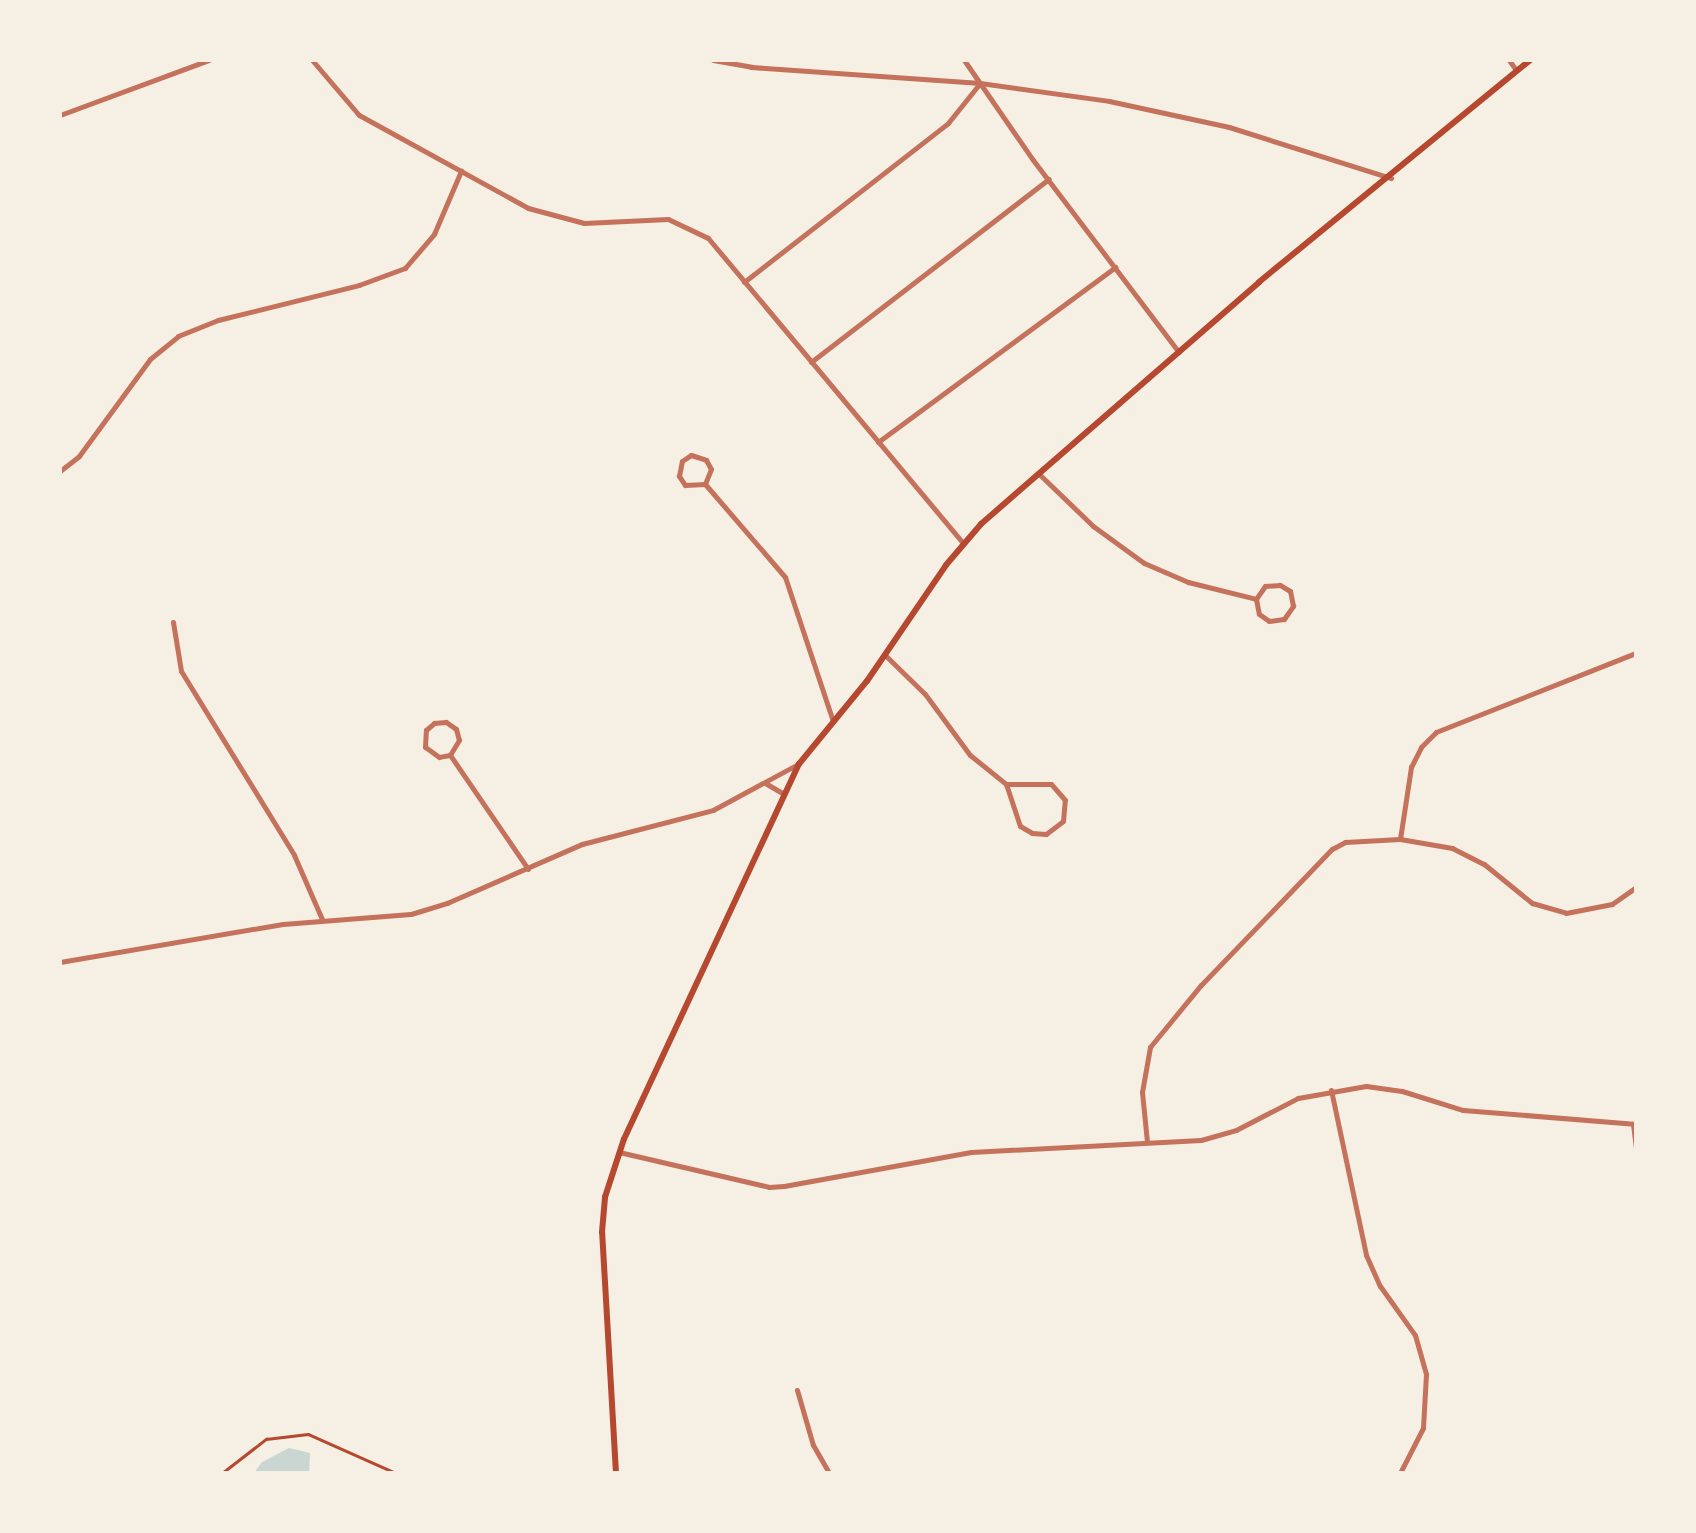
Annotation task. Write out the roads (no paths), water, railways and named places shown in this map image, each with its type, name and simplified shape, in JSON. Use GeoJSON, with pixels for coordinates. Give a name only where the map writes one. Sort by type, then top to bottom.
{"type":"FeatureCollection","features":[{"type":"Feature","properties":{"kind":"main road"},"geometry":{"type":"LineString","coordinates":[[616,1473],[602,1232],[604,1197],[619,1152],[798,764],[886,656],[964,544],[1038,473],[1179,352],[1530,60]]}},
{"type":"Feature","properties":{"kind":"street"},"geometry":{"type":"LineString","coordinates":[[60,114],[209,60]]}},
{"type":"Feature","properties":{"kind":"street"},"geometry":{"type":"LineString","coordinates":[[312,60],[359,115],[528,208],[566,221],[602,224],[668,219],[708,238],[964,544]]}},
{"type":"Feature","properties":{"kind":"street"},"geometry":{"type":"LineString","coordinates":[[713,60],[751,68],[980,83],[1152,109],[1322,153],[1391,178]]}},
{"type":"Feature","properties":{"kind":"street"},"geometry":{"type":"LineString","coordinates":[[964,60],[1179,352]]}},
{"type":"Feature","properties":{"kind":"street"},"geometry":{"type":"LineString","coordinates":[[1509,60],[1516,70]]}},
{"type":"Feature","properties":{"kind":"street"},"geometry":{"type":"LineString","coordinates":[[744,282],[948,123],[980,83]]}},
{"type":"Feature","properties":{"kind":"street"},"geometry":{"type":"LineString","coordinates":[[60,471],[79,456],[150,359],[178,336],[218,320],[359,285],[405,268],[427,246],[462,171]]}},
{"type":"Feature","properties":{"kind":"street"},"geometry":{"type":"LineString","coordinates":[[811,362],[1049,179]]}},
{"type":"Feature","properties":{"kind":"street"},"geometry":{"type":"LineString","coordinates":[[878,442],[1115,267]]}},
{"type":"Feature","properties":{"kind":"street"},"geometry":{"type":"LineString","coordinates":[[705,484],[711,469],[706,460],[696,455],[682,460],[678,476],[685,484],[705,484],[786,577],[834,722]]}},
{"type":"Feature","properties":{"kind":"street"},"geometry":{"type":"LineString","coordinates":[[1038,473],[1093,526],[1144,563],[1188,582],[1256,599]]}},
{"type":"Feature","properties":{"kind":"street"},"geometry":{"type":"LineString","coordinates":[[1280,584],[1292,594],[1292,610],[1280,621],[1269,621],[1257,610],[1256,599],[1265,586],[1280,584]]}},
{"type":"Feature","properties":{"kind":"street"},"geometry":{"type":"LineString","coordinates":[[174,622],[181,671],[294,854],[322,920]]}},
{"type":"Feature","properties":{"kind":"street"},"geometry":{"type":"LineString","coordinates":[[1400,839],[1411,767],[1421,746],[1436,732],[1636,653]]}},
{"type":"Feature","properties":{"kind":"street"},"geometry":{"type":"LineString","coordinates":[[886,656],[925,694],[970,755],[1006,784],[1016,820],[1026,830],[1046,834],[1063,821],[1065,800],[1051,784],[1006,784]]}},
{"type":"Feature","properties":{"kind":"street"},"geometry":{"type":"LineString","coordinates":[[434,723],[452,724],[459,734],[458,746],[450,755],[433,755],[425,747],[426,730],[434,723]]}},
{"type":"Feature","properties":{"kind":"street"},"geometry":{"type":"LineString","coordinates":[[450,755],[528,870]]}},
{"type":"Feature","properties":{"kind":"street"},"geometry":{"type":"LineString","coordinates":[[60,962],[322,920],[411,914],[528,870],[582,844],[713,810],[798,764]]}},
{"type":"Feature","properties":{"kind":"street"},"geometry":{"type":"LineString","coordinates":[[764,783],[784,794]]}},
{"type":"Feature","properties":{"kind":"street"},"geometry":{"type":"LineString","coordinates":[[1147,1142],[1142,1075],[1145,1058],[1161,1032],[1319,859],[1346,842],[1400,839],[1474,857],[1532,902],[1566,912],[1612,904],[1636,887]]}},
{"type":"Feature","properties":{"kind":"street"},"geometry":{"type":"LineString","coordinates":[[619,1152],[769,1187],[971,1152],[1214,1138],[1298,1098],[1331,1090],[1377,1087],[1463,1110],[1634,1124],[1636,1147]]}},
{"type":"Feature","properties":{"kind":"street"},"geometry":{"type":"LineString","coordinates":[[1331,1090],[1370,1266],[1408,1324],[1426,1374],[1423,1428],[1400,1473]]}},
{"type":"Feature","properties":{"kind":"street"},"geometry":{"type":"LineString","coordinates":[[797,1390],[813,1446],[830,1473]]}}]}
